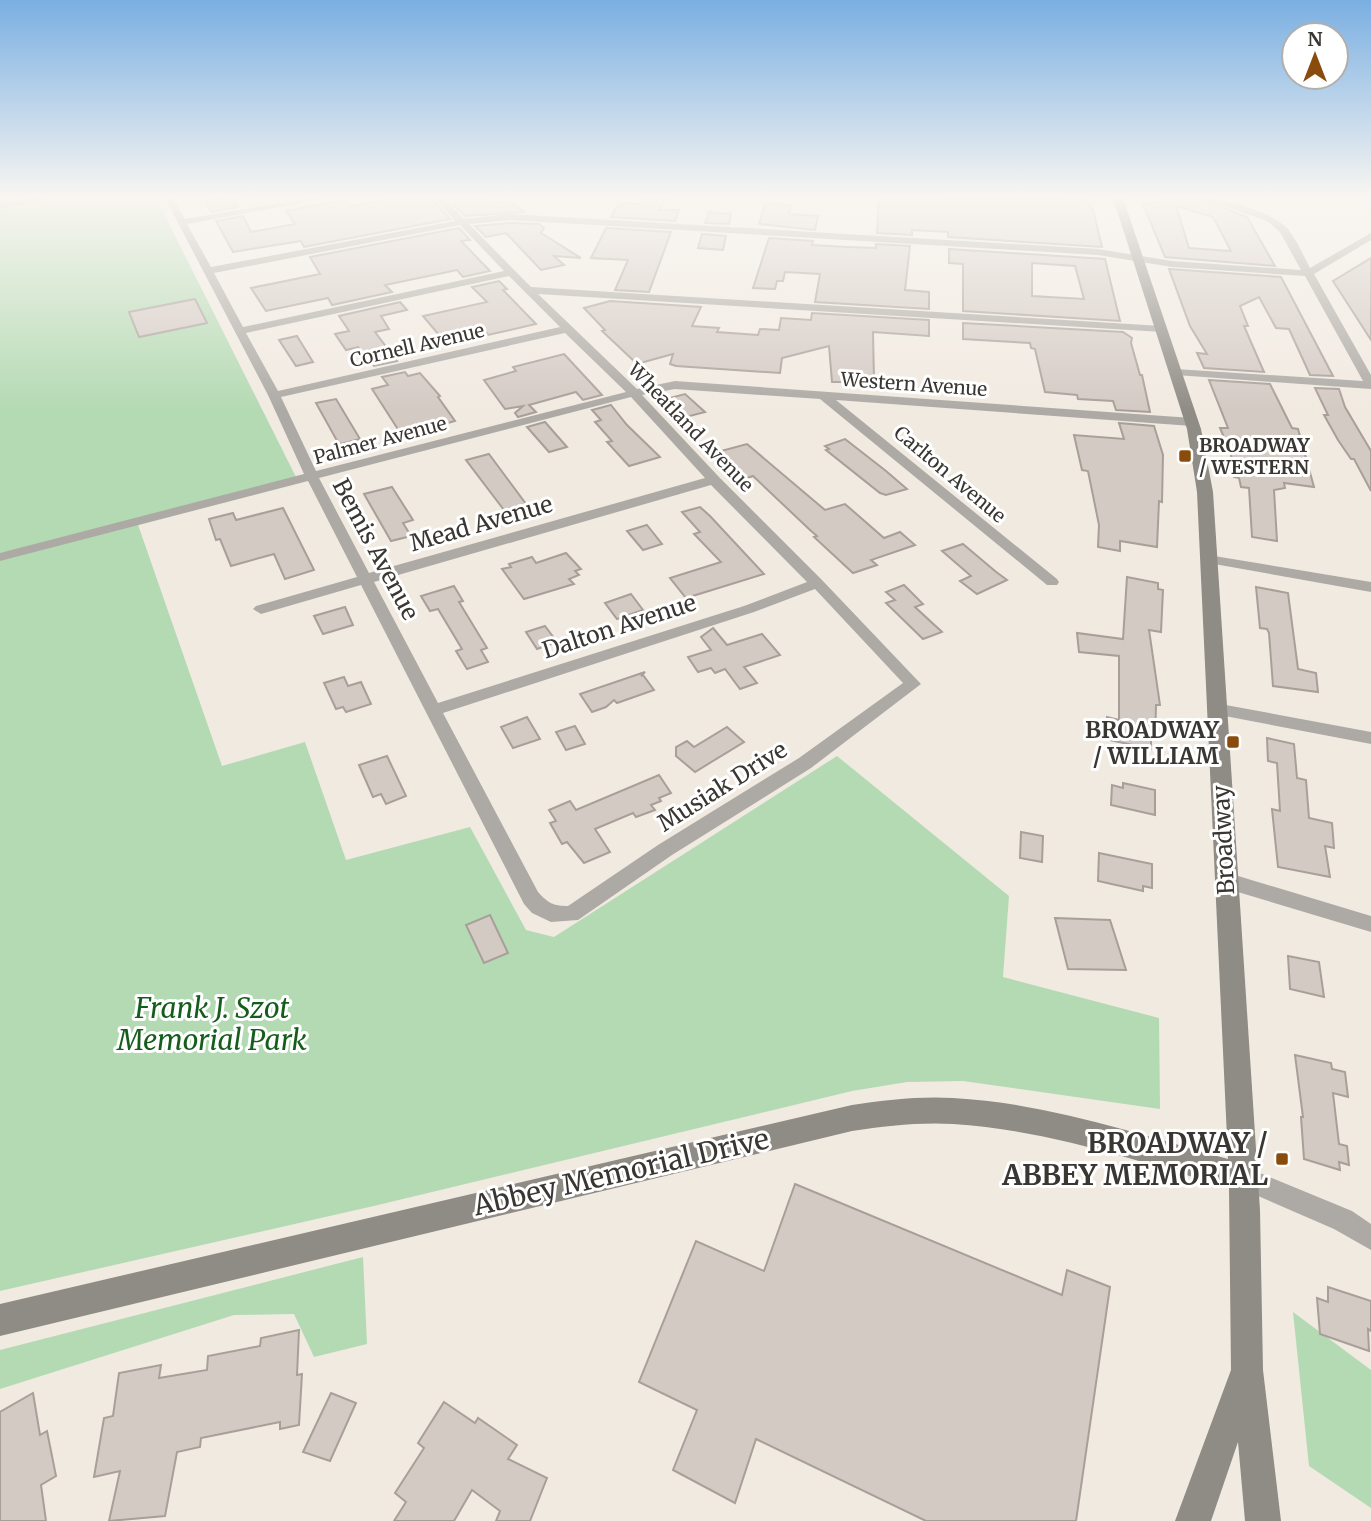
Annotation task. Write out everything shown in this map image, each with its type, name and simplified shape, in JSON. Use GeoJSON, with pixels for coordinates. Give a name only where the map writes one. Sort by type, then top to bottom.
{"type":"FeatureCollection","features":[{"type":"Feature","properties":{"kind":"main road","name":"Broadway"},"geometry":{"type":"LineString","coordinates":[[1143,269],[1192,422],[1205,492],[1243,1178],[1247,1370],[1263,1521]]}},
{"type":"Feature","properties":{"kind":"main road","name":"Abbey Memorial Drive"},"geometry":{"type":"LineString","coordinates":[[0,1320],[448,1212],[852,1118],[897,1110],[951,1110],[1020,1119],[1068,1129],[1243,1178]]}},
{"type":"Feature","properties":{"kind":"main road","name":"Broadway"},"geometry":{"type":"LineString","coordinates":[[1193,1521],[1247,1370]]}},
{"type":"Feature","properties":{"kind":"street"},"geometry":{"type":"LineString","coordinates":[[208,271],[219,269]]}},
{"type":"Feature","properties":{"kind":"street","name":"Wheatland Avenue"},"geometry":{"type":"LineString","coordinates":[[508,269],[634,393],[713,480],[817,583],[913,684]]}},
{"type":"Feature","properties":{"kind":"street"},"geometry":{"type":"LineString","coordinates":[[1247,269],[1308,273],[1315,269]]}},
{"type":"Feature","properties":{"kind":"street"},"geometry":{"type":"LineString","coordinates":[[1306,269],[1371,385]]}},
{"type":"Feature","properties":{"kind":"street","name":"Bemis Avenue"},"geometry":{"type":"LineString","coordinates":[[208,271],[531,898],[551,914]]}},
{"type":"Feature","properties":{"kind":"street"},"geometry":{"type":"LineString","coordinates":[[239,331],[511,272]]}},
{"type":"Feature","properties":{"kind":"street"},"geometry":{"type":"LineString","coordinates":[[529,290],[1162,329]]}},
{"type":"Feature","properties":{"kind":"street","name":"Cornell Avenue"},"geometry":{"type":"LineString","coordinates":[[274,395],[567,329]]}},
{"type":"Feature","properties":{"kind":"street"},"geometry":{"type":"LineString","coordinates":[[1176,372],[1371,385]]}},
{"type":"Feature","properties":{"kind":"street","name":"Western Avenue"},"geometry":{"type":"LineString","coordinates":[[634,393],[675,385],[1192,422]]}},
{"type":"Feature","properties":{"kind":"street","name":"Palmer Avenue"},"geometry":{"type":"LineString","coordinates":[[0,558],[634,393]]}},
{"type":"Feature","properties":{"kind":"street","name":"Carlton Avenue"},"geometry":{"type":"LineString","coordinates":[[824,396],[1052,582]]}},
{"type":"Feature","properties":{"kind":"street","name":"Mead Avenue"},"geometry":{"type":"LineString","coordinates":[[261,609],[713,480]]}},
{"type":"Feature","properties":{"kind":"street"},"geometry":{"type":"LineString","coordinates":[[1208,559],[1371,587]]}},
{"type":"Feature","properties":{"kind":"street","name":"Dalton Avenue"},"geometry":{"type":"LineString","coordinates":[[434,710],[749,609],[817,583]]}},
{"type":"Feature","properties":{"kind":"street","name":"Musiak Drive"},"geometry":{"type":"LineString","coordinates":[[551,914],[571,914],[589,903],[665,850],[805,763],[913,684]]}},
{"type":"Feature","properties":{"kind":"street"},"geometry":{"type":"LineString","coordinates":[[1215,709],[1371,738]]}},
{"type":"Feature","properties":{"kind":"street"},"geometry":{"type":"LineString","coordinates":[[1225,880],[1371,924]]}},
{"type":"Feature","properties":{"kind":"street"},"geometry":{"type":"LineString","coordinates":[[1243,1178],[1343,1220],[1371,1238]]}},
{"type":"Feature","properties":{"kind":"green space","name":"Frank J. Szot Memorial Park"},"geometry":{"type":"Polygon","coordinates":[[[0,269],[192,269],[296,477],[136,519],[222,766],[305,742],[346,860],[470,827],[526,930],[554,937],[837,756],[1009,896],[1003,977],[1159,1018],[1160,1109],[963,1081],[907,1082],[852,1091],[378,1205],[0,1291],[0,269]]]}},
{"type":"Feature","properties":{"kind":"green space"},"geometry":{"type":"Polygon","coordinates":[[[363,1257],[367,1344],[314,1357],[294,1314],[234,1315],[0,1389],[0,1350],[363,1257]]]}},
{"type":"Feature","properties":{"kind":"green space"},"geometry":{"type":"Polygon","coordinates":[[[1293,1312],[1371,1370],[1371,1508],[1309,1466],[1293,1312]]]}},
{"type":"Feature","properties":{"kind":"building"},"geometry":{"type":"Polygon","coordinates":[[[317,269],[488,269],[490,271],[463,277],[457,270],[385,285],[392,292],[332,305],[328,298],[266,311],[251,288],[320,274],[317,269]]]}},
{"type":"Feature","properties":{"kind":"building"},"geometry":{"type":"Polygon","coordinates":[[[624,269],[657,269],[649,292],[615,290],[624,269]]]}},
{"type":"Feature","properties":{"kind":"building"},"geometry":{"type":"Polygon","coordinates":[[[759,269],[907,269],[905,290],[929,292],[929,309],[815,302],[820,274],[785,272],[783,281],[777,281],[775,289],[753,288],[759,269]]]}},
{"type":"Feature","properties":{"kind":"building"},"geometry":{"type":"Polygon","coordinates":[[[963,269],[1032,269],[1032,296],[1084,299],[1076,269],[1107,269],[1120,321],[963,311],[963,269]]]}},
{"type":"Feature","properties":{"kind":"building"},"geometry":{"type":"Polygon","coordinates":[[[1169,269],[1281,277],[1333,376],[1310,375],[1289,329],[1276,328],[1259,297],[1240,306],[1248,326],[1244,326],[1264,372],[1204,368],[1197,353],[1207,354],[1190,326],[1169,269]]]}},
{"type":"Feature","properties":{"kind":"building"},"geometry":{"type":"Polygon","coordinates":[[[1353,269],[1371,269],[1371,340],[1333,281],[1353,269]]]}},
{"type":"Feature","properties":{"kind":"building"},"geometry":{"type":"Polygon","coordinates":[[[499,281],[507,289],[503,290],[536,324],[488,335],[485,331],[444,341],[423,316],[487,302],[472,287],[499,281]]]}},
{"type":"Feature","properties":{"kind":"building"},"geometry":{"type":"Polygon","coordinates":[[[195,299],[207,323],[139,337],[129,312],[195,299]]]}},
{"type":"Feature","properties":{"kind":"building"},"geometry":{"type":"Polygon","coordinates":[[[610,301],[701,307],[692,326],[719,328],[717,332],[758,335],[760,329],[779,330],[781,318],[811,320],[812,313],[929,320],[929,336],[873,332],[874,380],[852,378],[852,382],[832,382],[829,346],[782,358],[780,373],[676,366],[670,364],[673,354],[637,364],[602,331],[605,330],[584,308],[610,301]]]}},
{"type":"Feature","properties":{"kind":"building"},"geometry":{"type":"Polygon","coordinates":[[[400,302],[407,310],[381,316],[389,329],[375,332],[397,361],[374,366],[358,347],[346,350],[335,334],[349,331],[339,316],[400,302]]]}},
{"type":"Feature","properties":{"kind":"building"},"geometry":{"type":"Polygon","coordinates":[[[963,323],[1123,332],[1132,338],[1131,343],[1142,375],[1150,412],[1116,410],[1113,401],[1078,399],[1077,395],[1045,392],[1035,349],[1031,348],[1030,343],[963,339],[963,323]]]}},
{"type":"Feature","properties":{"kind":"building"},"geometry":{"type":"Polygon","coordinates":[[[297,336],[313,362],[296,366],[279,340],[297,336]]]}},
{"type":"Feature","properties":{"kind":"building"},"geometry":{"type":"Polygon","coordinates":[[[564,354],[602,395],[583,400],[576,392],[529,405],[536,412],[518,417],[515,413],[523,406],[505,409],[484,380],[516,371],[513,367],[564,354]]]}},
{"type":"Feature","properties":{"kind":"building"},"geometry":{"type":"Polygon","coordinates":[[[405,372],[408,376],[420,373],[440,396],[438,397],[455,421],[407,435],[404,430],[399,431],[372,389],[388,385],[382,377],[405,372]]]}},
{"type":"Feature","properties":{"kind":"building"},"geometry":{"type":"Polygon","coordinates":[[[1209,380],[1270,384],[1292,428],[1298,429],[1314,487],[1284,483],[1285,488],[1274,490],[1277,541],[1252,537],[1249,488],[1241,487],[1239,478],[1234,477],[1231,454],[1220,428],[1228,428],[1209,380]]]}},
{"type":"Feature","properties":{"kind":"building"},"geometry":{"type":"Polygon","coordinates":[[[1315,388],[1339,389],[1345,407],[1371,451],[1371,491],[1354,459],[1351,459],[1338,440],[1324,415],[1328,415],[1315,388]]]}},
{"type":"Feature","properties":{"kind":"building"},"geometry":{"type":"Polygon","coordinates":[[[685,394],[705,412],[686,417],[666,399],[685,394]]]}},
{"type":"Feature","properties":{"kind":"building"},"geometry":{"type":"Polygon","coordinates":[[[336,399],[360,439],[341,444],[336,439],[316,403],[336,399]]]}},
{"type":"Feature","properties":{"kind":"building"},"geometry":{"type":"Polygon","coordinates":[[[611,405],[660,457],[629,466],[607,442],[612,441],[595,422],[601,420],[592,410],[611,405]]]}},
{"type":"Feature","properties":{"kind":"building"},"geometry":{"type":"Polygon","coordinates":[[[545,422],[567,447],[549,452],[527,427],[545,422]]]}},
{"type":"Feature","properties":{"kind":"building"},"geometry":{"type":"Polygon","coordinates":[[[1119,423],[1154,426],[1163,455],[1157,547],[1120,541],[1120,551],[1098,547],[1099,525],[1088,471],[1082,470],[1074,435],[1124,439],[1119,423]]]}},
{"type":"Feature","properties":{"kind":"building"},"geometry":{"type":"Polygon","coordinates":[[[845,439],[907,489],[886,495],[880,493],[826,450],[829,449],[825,446],[845,439]]]}},
{"type":"Feature","properties":{"kind":"building"},"geometry":{"type":"Polygon","coordinates":[[[747,444],[825,510],[845,504],[884,538],[900,532],[915,545],[871,560],[877,565],[853,573],[753,476],[747,478],[721,451],[747,444]]]}},
{"type":"Feature","properties":{"kind":"building"},"geometry":{"type":"Polygon","coordinates":[[[489,454],[526,504],[504,510],[466,460],[489,454]]]}},
{"type":"Feature","properties":{"kind":"building"},"geometry":{"type":"Polygon","coordinates":[[[392,487],[413,520],[403,523],[411,536],[391,541],[364,494],[392,487]]]}},
{"type":"Feature","properties":{"kind":"building"},"geometry":{"type":"Polygon","coordinates":[[[700,507],[764,574],[686,598],[670,578],[721,562],[694,534],[700,532],[682,512],[700,507]]]}},
{"type":"Feature","properties":{"kind":"building"},"geometry":{"type":"Polygon","coordinates":[[[283,508],[314,570],[285,579],[274,554],[231,566],[220,539],[216,540],[209,519],[233,513],[236,520],[283,508]]]}},
{"type":"Feature","properties":{"kind":"building"},"geometry":{"type":"Polygon","coordinates":[[[647,525],[662,544],[643,550],[627,531],[647,525]]]}},
{"type":"Feature","properties":{"kind":"building"},"geometry":{"type":"Polygon","coordinates":[[[963,544],[1007,580],[977,594],[960,581],[971,576],[942,551],[963,544]]]}},
{"type":"Feature","properties":{"kind":"building"},"geometry":{"type":"Polygon","coordinates":[[[566,553],[581,569],[575,571],[579,575],[569,579],[574,584],[524,599],[502,569],[532,557],[536,563],[566,553]]]}},
{"type":"Feature","properties":{"kind":"building"},"geometry":{"type":"Polygon","coordinates":[[[1127,577],[1158,583],[1158,589],[1163,590],[1161,632],[1149,630],[1160,705],[1156,705],[1155,740],[1151,739],[1151,749],[1105,739],[1107,717],[1119,720],[1119,656],[1079,652],[1077,633],[1123,639],[1127,577]]]}},
{"type":"Feature","properties":{"kind":"building"},"geometry":{"type":"Polygon","coordinates":[[[904,585],[923,604],[915,607],[942,632],[923,639],[886,603],[895,600],[886,592],[904,585]]]}},
{"type":"Feature","properties":{"kind":"building"},"geometry":{"type":"Polygon","coordinates":[[[454,586],[463,601],[459,602],[487,648],[481,650],[488,662],[467,669],[456,651],[462,649],[438,609],[430,611],[421,596],[454,586]]]}},
{"type":"Feature","properties":{"kind":"building"},"geometry":{"type":"Polygon","coordinates":[[[1256,587],[1288,593],[1298,669],[1316,673],[1318,692],[1273,686],[1269,633],[1267,629],[1260,628],[1256,587]]]}},
{"type":"Feature","properties":{"kind":"building"},"geometry":{"type":"Polygon","coordinates":[[[631,594],[643,610],[617,619],[605,603],[631,594]]]}},
{"type":"Feature","properties":{"kind":"building"},"geometry":{"type":"Polygon","coordinates":[[[345,607],[353,625],[323,634],[314,616],[345,607]]]}},
{"type":"Feature","properties":{"kind":"building"},"geometry":{"type":"Polygon","coordinates":[[[545,626],[557,642],[537,649],[526,632],[545,626]]]}},
{"type":"Feature","properties":{"kind":"building"},"geometry":{"type":"Polygon","coordinates":[[[713,628],[727,645],[762,634],[780,655],[744,667],[757,683],[740,689],[725,669],[715,673],[711,668],[698,672],[688,657],[711,650],[701,637],[713,628]]]}},
{"type":"Feature","properties":{"kind":"building"},"geometry":{"type":"Polygon","coordinates":[[[645,672],[641,676],[643,675],[654,690],[617,703],[614,700],[606,707],[592,712],[580,694],[645,672]]]}},
{"type":"Feature","properties":{"kind":"building"},"geometry":{"type":"Polygon","coordinates":[[[344,677],[348,686],[361,682],[371,704],[346,712],[343,707],[336,709],[324,683],[344,677]]]}},
{"type":"Feature","properties":{"kind":"building"},"geometry":{"type":"Polygon","coordinates":[[[527,717],[540,739],[513,748],[501,727],[527,717]]]}},
{"type":"Feature","properties":{"kind":"building"},"geometry":{"type":"Polygon","coordinates":[[[575,726],[585,744],[566,750],[556,732],[575,726]]]}},
{"type":"Feature","properties":{"kind":"building"},"geometry":{"type":"Polygon","coordinates":[[[727,727],[744,742],[695,772],[676,756],[676,747],[687,741],[694,747],[727,727]]]}},
{"type":"Feature","properties":{"kind":"building"},"geometry":{"type":"Polygon","coordinates":[[[1267,738],[1294,744],[1297,778],[1306,780],[1309,818],[1332,823],[1334,848],[1325,846],[1330,877],[1278,867],[1272,809],[1280,811],[1277,763],[1268,761],[1267,738]]]}},
{"type":"Feature","properties":{"kind":"building"},"geometry":{"type":"Polygon","coordinates":[[[387,756],[406,796],[386,804],[381,794],[373,797],[359,765],[387,756]]]}},
{"type":"Feature","properties":{"kind":"building"},"geometry":{"type":"Polygon","coordinates":[[[659,775],[671,793],[651,805],[655,810],[636,817],[633,813],[595,829],[610,852],[584,863],[567,842],[562,844],[550,823],[556,821],[549,810],[570,801],[576,810],[659,775]]]}},
{"type":"Feature","properties":{"kind":"building"},"geometry":{"type":"Polygon","coordinates":[[[1123,783],[1155,790],[1155,815],[1111,805],[1112,785],[1123,788],[1123,783]]]}},
{"type":"Feature","properties":{"kind":"building"},"geometry":{"type":"Polygon","coordinates":[[[1021,832],[1043,836],[1042,862],[1020,858],[1021,832]]]}},
{"type":"Feature","properties":{"kind":"building"},"geometry":{"type":"Polygon","coordinates":[[[1099,853],[1152,864],[1152,888],[1143,886],[1143,891],[1098,881],[1099,853]]]}},
{"type":"Feature","properties":{"kind":"building"},"geometry":{"type":"Polygon","coordinates":[[[490,915],[508,953],[484,963],[466,925],[490,915]]]}},
{"type":"Feature","properties":{"kind":"building"},"geometry":{"type":"Polygon","coordinates":[[[1055,918],[1110,920],[1126,970],[1068,969],[1055,918]]]}},
{"type":"Feature","properties":{"kind":"building"},"geometry":{"type":"Polygon","coordinates":[[[1288,956],[1319,962],[1324,997],[1290,989],[1288,956]]]}},
{"type":"Feature","properties":{"kind":"building"},"geometry":{"type":"Polygon","coordinates":[[[1295,1055],[1331,1063],[1332,1069],[1345,1072],[1348,1097],[1333,1093],[1339,1144],[1347,1146],[1349,1165],[1339,1162],[1340,1170],[1304,1159],[1303,1117],[1295,1055]]]}},
{"type":"Feature","properties":{"kind":"building"},"geometry":{"type":"Polygon","coordinates":[[[795,1184],[1062,1295],[1067,1270],[1110,1287],[1076,1521],[926,1521],[756,1439],[735,1503],[673,1470],[697,1410],[639,1382],[696,1241],[764,1271],[795,1184]]]}},
{"type":"Feature","properties":{"kind":"building"},"geometry":{"type":"Polygon","coordinates":[[[1328,1287],[1371,1301],[1369,1351],[1320,1334],[1317,1298],[1328,1302],[1328,1287]]]}},
{"type":"Feature","properties":{"kind":"building"},"geometry":{"type":"Polygon","coordinates":[[[299,1330],[297,1375],[302,1374],[299,1425],[280,1429],[280,1422],[201,1438],[200,1447],[177,1452],[165,1516],[109,1521],[120,1471],[94,1477],[104,1418],[113,1416],[119,1373],[161,1365],[159,1378],[207,1370],[208,1356],[260,1346],[261,1338],[299,1330]]]}},
{"type":"Feature","properties":{"kind":"building"},"geometry":{"type":"Polygon","coordinates":[[[33,1393],[40,1435],[47,1431],[56,1476],[41,1485],[46,1521],[0,1521],[0,1412],[33,1393]]]}},
{"type":"Feature","properties":{"kind":"building"},"geometry":{"type":"Polygon","coordinates":[[[331,1393],[356,1403],[330,1461],[303,1452],[331,1393]]]}},
{"type":"Feature","properties":{"kind":"building"},"geometry":{"type":"Polygon","coordinates":[[[444,1402],[475,1423],[478,1418],[517,1445],[508,1459],[547,1478],[530,1521],[496,1521],[500,1511],[472,1490],[454,1521],[394,1521],[406,1502],[395,1493],[424,1448],[418,1443],[444,1402]]]}},
{"type":"Feature","properties":{"kind":"place","name":"BROADWAY / WESTERN"},"geometry":{"type":"Point","coordinates":[1185,456]}},
{"type":"Feature","properties":{"kind":"place","name":"BROADWAY / WILLIAM"},"geometry":{"type":"Point","coordinates":[1233,742]}},
{"type":"Feature","properties":{"kind":"place","name":"BROADWAY / ABBEY MEMORIAL"},"geometry":{"type":"Point","coordinates":[1282,1159]}}]}
